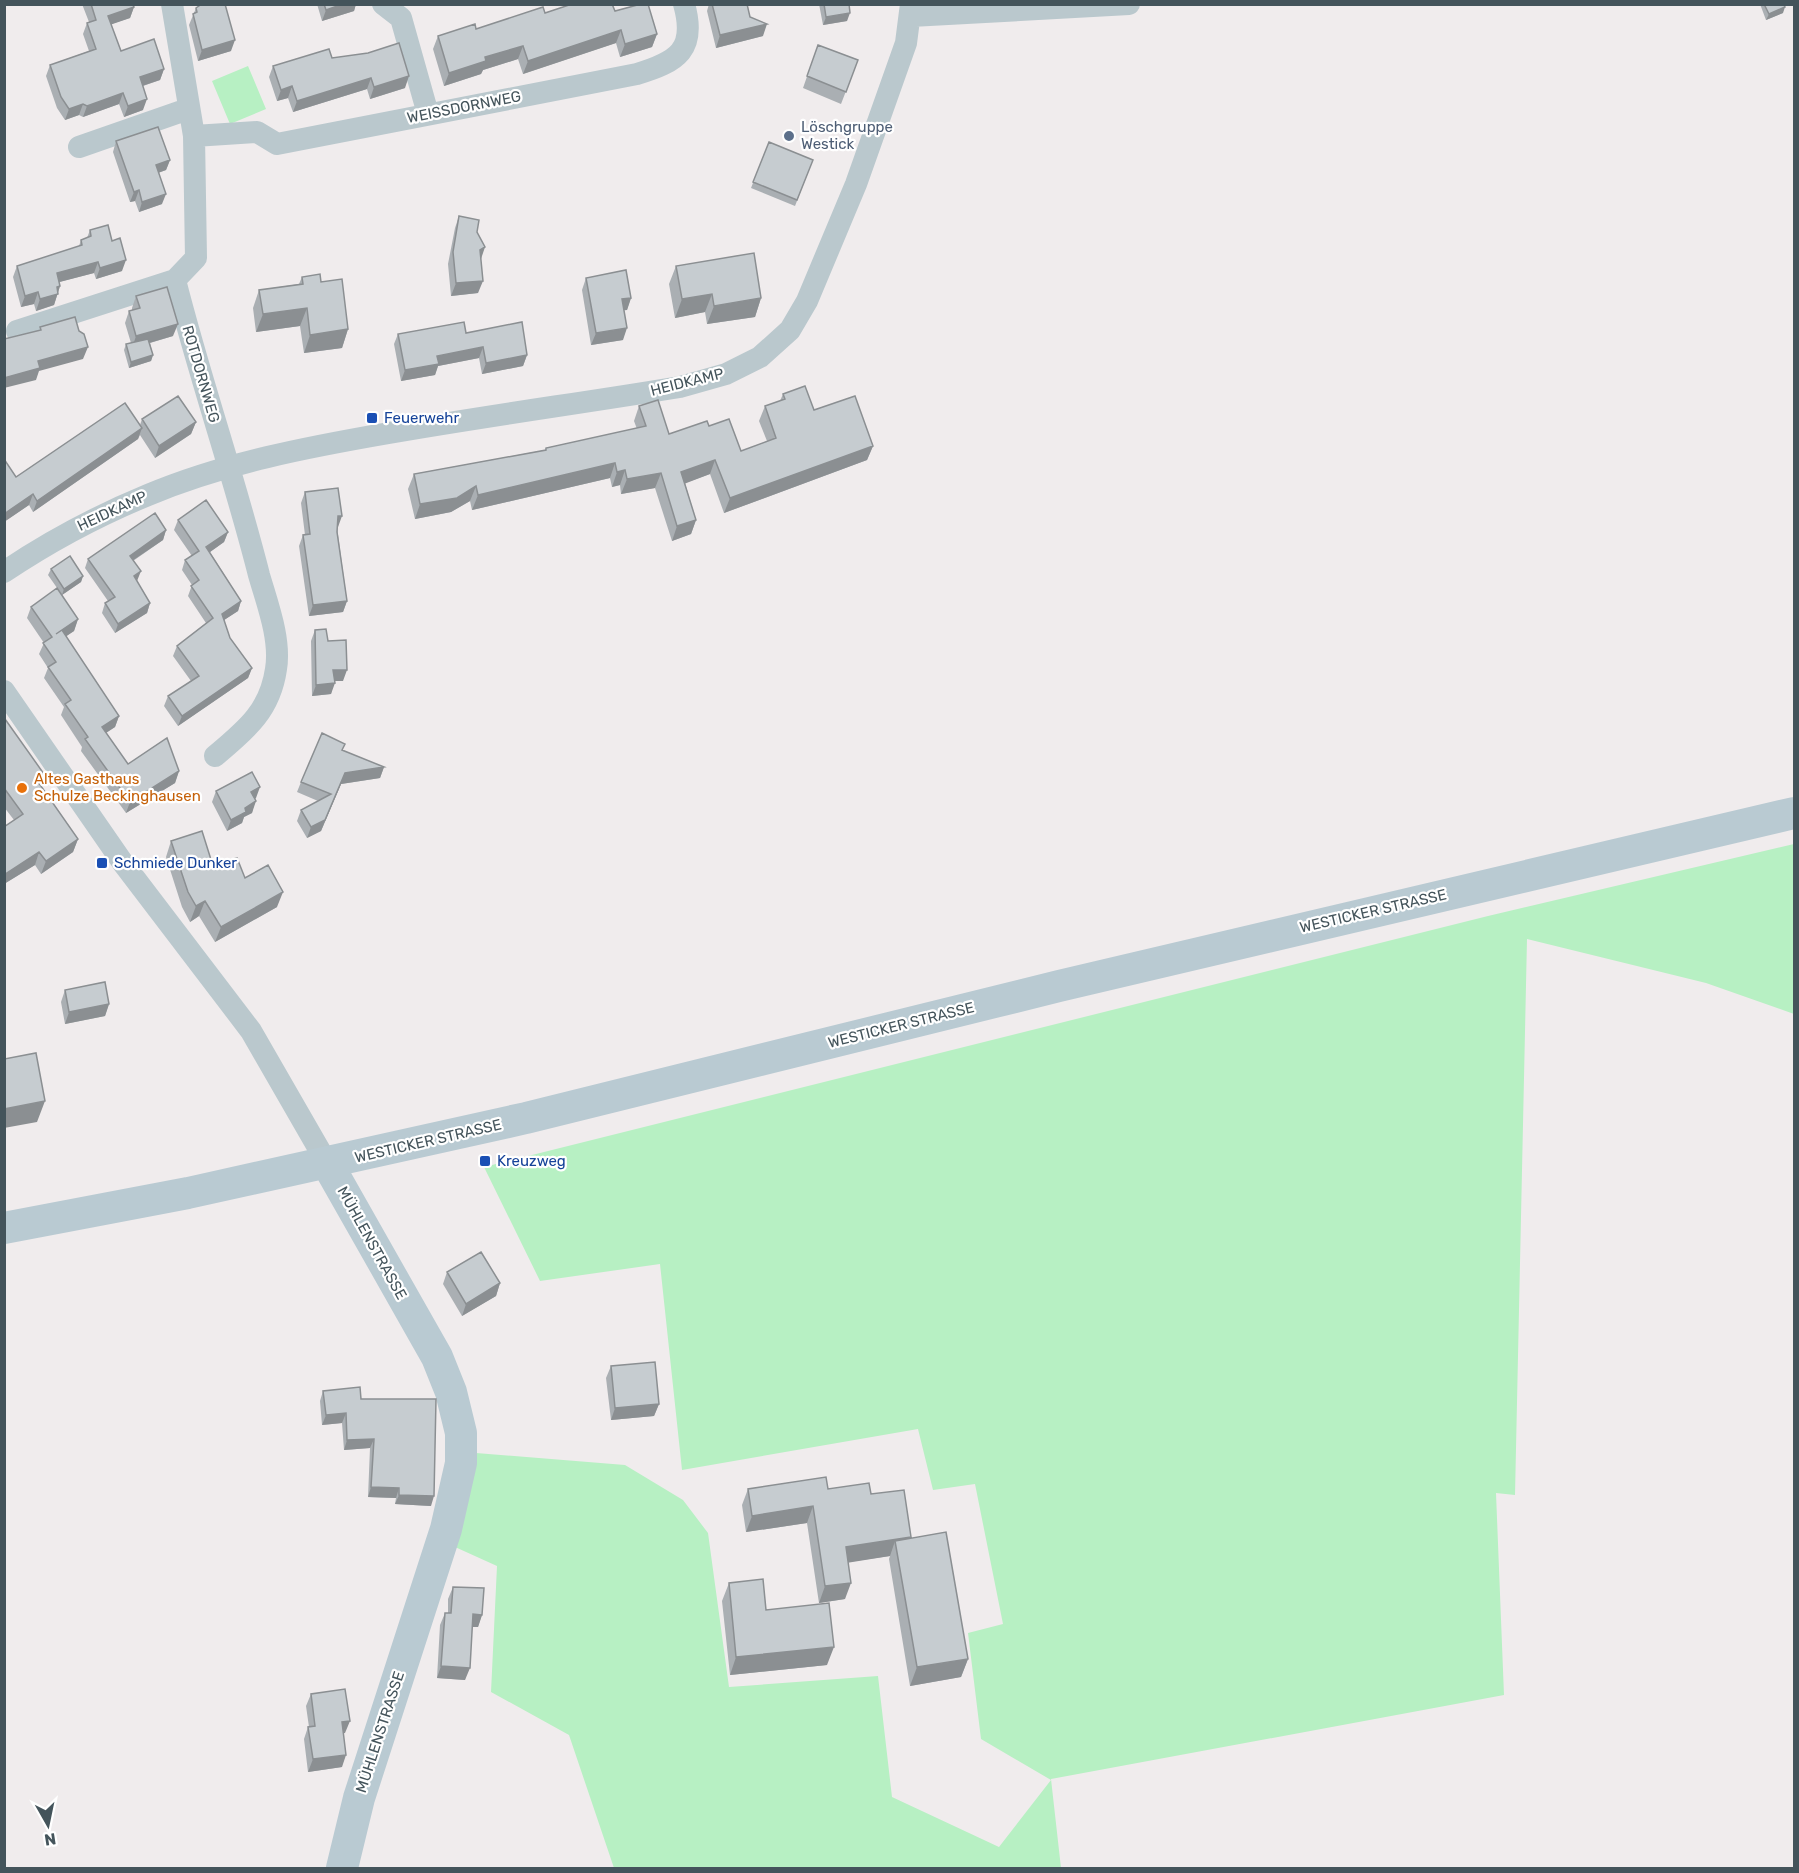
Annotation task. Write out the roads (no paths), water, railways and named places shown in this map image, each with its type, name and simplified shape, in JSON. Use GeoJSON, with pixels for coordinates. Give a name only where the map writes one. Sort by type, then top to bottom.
{"type":"FeatureCollection","features":[{"type":"Feature","properties":{"kind":"street"},"geometry":{"type":"LineString","coordinates":[[17,331],[175,280],[196,258],[194,136],[171,4]]}},
{"type":"Feature","properties":{"kind":"street"},"geometry":{"type":"LineString","coordinates":[[383,4],[401,18],[428,114]]}},
{"type":"Feature","properties":{"kind":"street","name":"WEISSDORNWEG"},"geometry":{"type":"LineString","coordinates":[[194,136],[257,132],[277,144],[636,74],[661,66],[677,56],[688,40],[689,22],[684,4]]}},
{"type":"Feature","properties":{"kind":"street"},"geometry":{"type":"LineString","coordinates":[[911,10],[1129,4]]}},
{"type":"Feature","properties":{"kind":"street","name":"HEIDKAMP"},"geometry":{"type":"LineString","coordinates":[[4,572],[45,545],[90,521],[150,494],[228,468],[292,451],[372,436],[680,387],[726,374],[760,357],[790,330],[807,301],[856,184],[906,43],[911,10]]}},
{"type":"Feature","properties":{"kind":"street"},"geometry":{"type":"LineString","coordinates":[[79,147],[188,109]]}},
{"type":"Feature","properties":{"kind":"street","name":"ROTDORNWEG"},"geometry":{"type":"LineString","coordinates":[[175,280],[194,357],[228,468]]}},
{"type":"Feature","properties":{"kind":"street"},"geometry":{"type":"LineString","coordinates":[[215,756],[250,727],[267,700],[277,668],[273,629],[228,468]]}},
{"type":"Feature","properties":{"kind":"street","name":"MÜHLENSTRASSE"},"geometry":{"type":"LineString","coordinates":[[4,691],[123,863],[251,1031],[437,1358],[451,1392],[461,1433],[461,1462],[446,1529],[359,1798],[342,1869]]}},
{"type":"Feature","properties":{"kind":"street","name":"WESTICKER STRASSE"},"geometry":{"type":"LineString","coordinates":[[4,1228],[327,1163],[682,1082],[1082,981],[1794,813]]}},
{"type":"Feature","properties":{"kind":"place","name":"Löschgruppe Westick"},"geometry":{"type":"Point","coordinates":[789,136]}},
{"type":"Feature","properties":{"kind":"place","name":"Feuerwehr"},"geometry":{"type":"Point","coordinates":[372,418]}},
{"type":"Feature","properties":{"kind":"place","name":"Altes Gasthaus Schulze Beckinghausen"},"geometry":{"type":"Point","coordinates":[22,788]}},
{"type":"Feature","properties":{"kind":"place","name":"Schmiede Dunker"},"geometry":{"type":"Point","coordinates":[102,863]}},
{"type":"Feature","properties":{"kind":"place","name":"Kreuzweg"},"geometry":{"type":"Point","coordinates":[485,1161]}}]}
